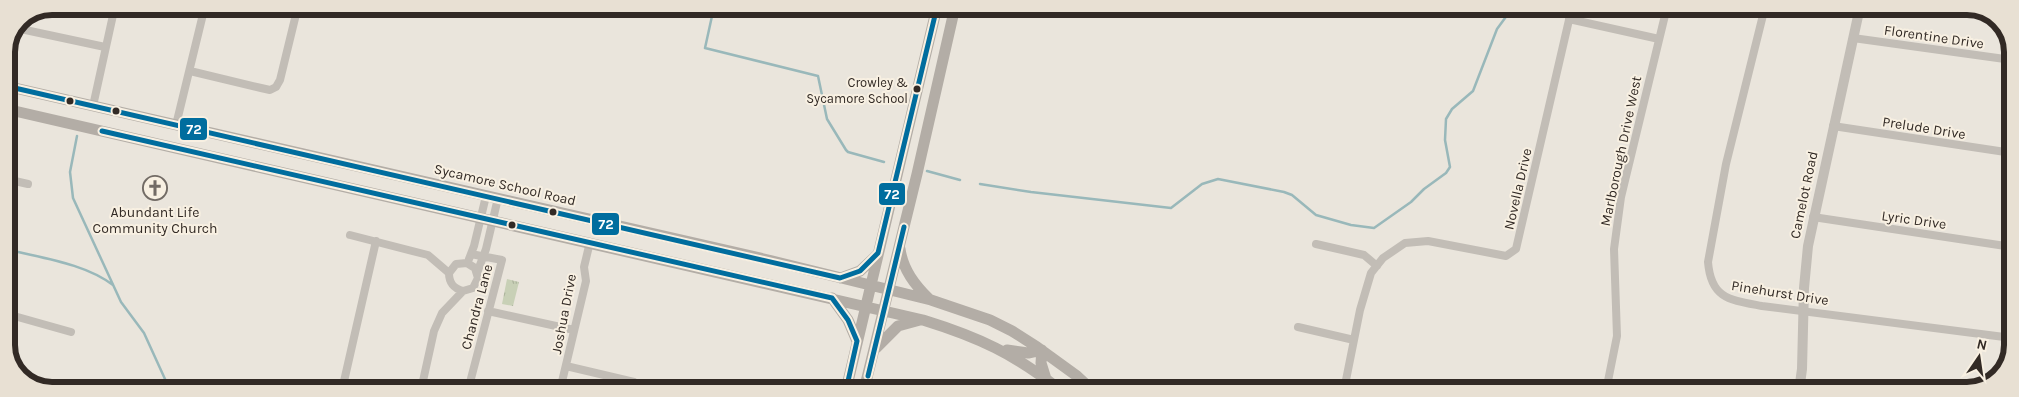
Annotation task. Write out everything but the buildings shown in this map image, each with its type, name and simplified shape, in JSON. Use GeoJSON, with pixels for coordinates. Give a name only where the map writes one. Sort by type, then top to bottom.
{"type":"FeatureCollection","features":[{"type":"Feature","properties":{"kind":"main road"},"geometry":{"type":"LineString","coordinates":[[848,382],[935,15]]}},
{"type":"Feature","properties":{"kind":"main road"},"geometry":{"type":"LineString","coordinates":[[866,382],[953,15]]}},
{"type":"Feature","properties":{"kind":"main road","name":"Sycamore School Road"},"geometry":{"type":"LineString","coordinates":[[15,88],[703,245],[931,300],[990,320],[1012,331],[1042,350],[1084,382]]}},
{"type":"Feature","properties":{"kind":"main road"},"geometry":{"type":"LineString","coordinates":[[15,111],[923,320],[966,334],[998,348],[1025,363],[1050,382]]}},
{"type":"Feature","properties":{"kind":"main road"},"geometry":{"type":"LineString","coordinates":[[698,267],[703,245]]}},
{"type":"Feature","properties":{"kind":"main road"},"geometry":{"type":"LineString","coordinates":[[900,245],[901,257],[907,271],[918,287],[931,300]]}},
{"type":"Feature","properties":{"kind":"main road"},"geometry":{"type":"LineString","coordinates":[[840,278],[860,271],[878,253]]}},
{"type":"Feature","properties":{"kind":"main road"},"geometry":{"type":"LineString","coordinates":[[832,298],[848,320],[857,341]]}},
{"type":"Feature","properties":{"kind":"main road"},"geometry":{"type":"LineString","coordinates":[[875,349],[898,326],[923,320]]}},
{"type":"Feature","properties":{"kind":"main road"},"geometry":{"type":"LineString","coordinates":[[998,348],[1028,353],[1042,350],[1041,363],[1046,379]]}},
{"type":"Feature","properties":{"kind":"street"},"geometry":{"type":"LineString","coordinates":[[93,106],[113,15]]}},
{"type":"Feature","properties":{"kind":"street"},"geometry":{"type":"LineString","coordinates":[[176,125],[203,15]]}},
{"type":"Feature","properties":{"kind":"street"},"geometry":{"type":"LineString","coordinates":[[190,71],[270,90],[276,88],[280,80],[296,15]]}},
{"type":"Feature","properties":{"kind":"street","name":"Novella Drive"},"geometry":{"type":"LineString","coordinates":[[1346,382],[1360,310],[1371,273],[1383,258],[1406,243],[1428,241],[1506,256],[1516,249],[1570,15]]}},
{"type":"Feature","properties":{"kind":"street","name":"Marlborough Drive West"},"geometry":{"type":"LineString","coordinates":[[1608,382],[1617,336],[1615,236],[1621,197],[1665,15]]}},
{"type":"Feature","properties":{"kind":"street","name":"Pinehurst Drive"},"geometry":{"type":"LineString","coordinates":[[1763,15],[1726,164],[1708,262],[1709,276],[1722,296],[1732,301],[2004,337]]}},
{"type":"Feature","properties":{"kind":"street","name":"Camelot Road"},"geometry":{"type":"LineString","coordinates":[[1800,382],[1802,369],[1803,310],[1812,217],[1858,15]]}},
{"type":"Feature","properties":{"kind":"street"},"geometry":{"type":"LineString","coordinates":[[1569,19],[1659,39]]}},
{"type":"Feature","properties":{"kind":"street"},"geometry":{"type":"LineString","coordinates":[[23,29],[105,47]]}},
{"type":"Feature","properties":{"kind":"street","name":"Florentine Drive"},"geometry":{"type":"LineString","coordinates":[[1853,38],[2004,59]]}},
{"type":"Feature","properties":{"kind":"street","name":"Prelude Drive"},"geometry":{"type":"LineString","coordinates":[[1833,126],[2004,153]]}},
{"type":"Feature","properties":{"kind":"street"},"geometry":{"type":"LineString","coordinates":[[15,181],[28,184]]}},
{"type":"Feature","properties":{"kind":"street"},"geometry":{"type":"LineString","coordinates":[[477,273],[472,265],[467,263],[456,264],[450,273],[450,283],[462,291],[468,290],[476,283],[492,197]]}},
{"type":"Feature","properties":{"kind":"street"},"geometry":{"type":"LineString","coordinates":[[467,263],[487,219],[492,197]]}},
{"type":"Feature","properties":{"kind":"street","name":"Lyric Drive"},"geometry":{"type":"LineString","coordinates":[[1812,217],[2004,246]]}},
{"type":"Feature","properties":{"kind":"street"},"geometry":{"type":"LineString","coordinates":[[350,235],[428,255],[450,273]]}},
{"type":"Feature","properties":{"kind":"street"},"geometry":{"type":"LineString","coordinates":[[344,382],[376,241]]}},
{"type":"Feature","properties":{"kind":"street","name":"Joshua Drive"},"geometry":{"type":"LineString","coordinates":[[562,382],[586,281],[584,267],[590,242]]}},
{"type":"Feature","properties":{"kind":"street"},"geometry":{"type":"LineString","coordinates":[[1316,244],[1364,255],[1377,266]]}},
{"type":"Feature","properties":{"kind":"street","name":"Chandra Lane"},"geometry":{"type":"LineString","coordinates":[[470,382],[502,260],[471,254]]}},
{"type":"Feature","properties":{"kind":"street"},"geometry":{"type":"LineString","coordinates":[[423,382],[434,331],[442,313],[462,291]]}},
{"type":"Feature","properties":{"kind":"street"},"geometry":{"type":"LineString","coordinates":[[488,311],[574,330]]}},
{"type":"Feature","properties":{"kind":"street"},"geometry":{"type":"LineString","coordinates":[[15,316],[71,332]]}},
{"type":"Feature","properties":{"kind":"street"},"geometry":{"type":"LineString","coordinates":[[1298,328],[1354,340]]}},
{"type":"Feature","properties":{"kind":"street"},"geometry":{"type":"LineString","coordinates":[[566,366],[634,382]]}},
{"type":"Feature","properties":{"kind":"green space"},"geometry":{"type":"Polygon","coordinates":[[[507,279],[519,282],[513,306],[502,304],[507,279]]]}},
{"type":"Feature","properties":{"kind":"waterway"},"geometry":{"type":"LineString","coordinates":[[712,15],[705,48],[818,76],[827,119],[846,150],[884,162]]}},
{"type":"Feature","properties":{"kind":"waterway"},"geometry":{"type":"LineString","coordinates":[[980,184],[1031,192],[1171,208],[1202,184],[1218,179],[1284,192],[1292,195],[1316,215],[1351,225],[1374,228],[1411,202],[1424,189],[1446,173],[1450,167],[1445,140],[1446,119],[1452,109],[1473,91],[1497,29],[1507,15]]}},
{"type":"Feature","properties":{"kind":"waterway"},"geometry":{"type":"LineString","coordinates":[[77,136],[70,172],[73,198],[121,302],[144,333],[166,382]]}},
{"type":"Feature","properties":{"kind":"waterway"},"geometry":{"type":"LineString","coordinates":[[927,171],[960,180]]}},
{"type":"Feature","properties":{"kind":"waterway"},"geometry":{"type":"LineString","coordinates":[[15,251],[76,266],[113,285]]}},
{"type":"Feature","properties":{"kind":"transit line","name":"72"},"geometry":{"type":"LineString","coordinates":[[15,88],[840,278],[860,271],[878,253],[935,15]]}},
{"type":"Feature","properties":{"kind":"transit line","name":"72"},"geometry":{"type":"LineString","coordinates":[[102,131],[832,298],[848,320],[857,341],[848,382]]}},
{"type":"Feature","properties":{"kind":"transit line","name":"72"},"geometry":{"type":"LineString","coordinates":[[868,376],[904,227]]}},
{"type":"Feature","properties":{"kind":"place","name":"Crowley & Sycamore School"},"geometry":{"type":"Point","coordinates":[917,89]}},
{"type":"Feature","properties":{"kind":"place","name":"Abundant Life Community Church"},"geometry":{"type":"Point","coordinates":[155,188]}}]}
